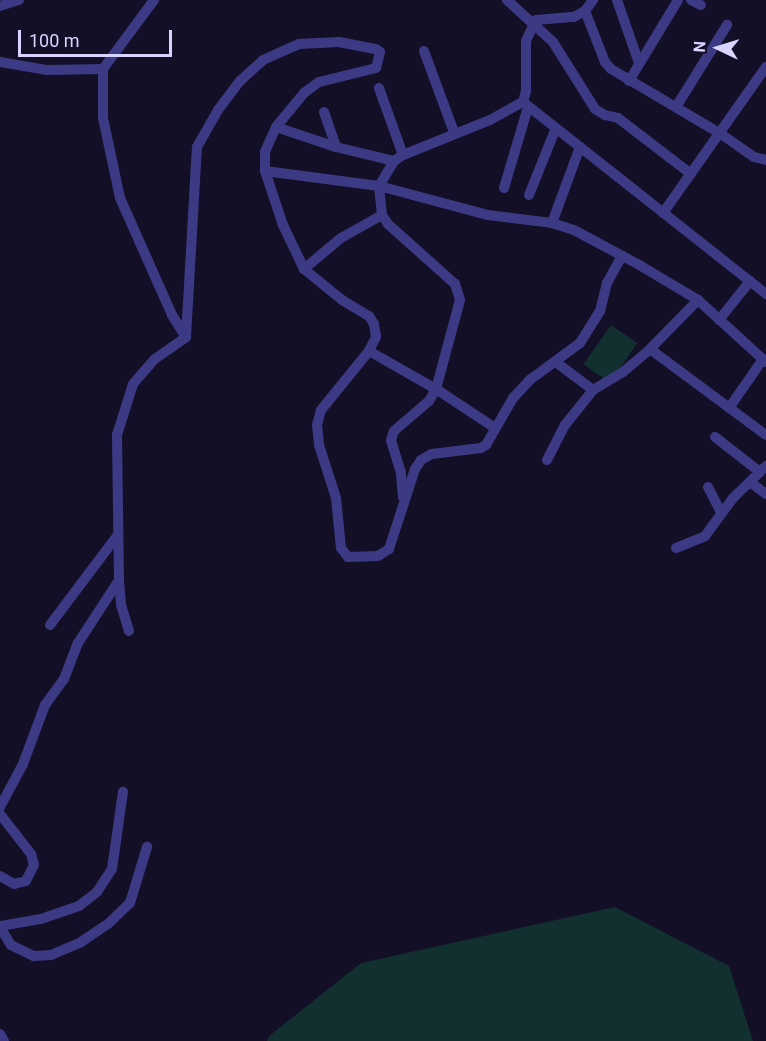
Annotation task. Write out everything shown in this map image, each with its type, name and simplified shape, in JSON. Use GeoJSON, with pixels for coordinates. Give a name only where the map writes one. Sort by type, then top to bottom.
{"type":"FeatureCollection","features":[{"type":"Feature","properties":{"kind":"street"},"geometry":{"type":"LineString","coordinates":[[0,6],[19,0]]}},
{"type":"Feature","properties":{"kind":"street"},"geometry":{"type":"LineString","coordinates":[[154,0],[103,69],[103,118],[120,198],[171,315],[186,337]]}},
{"type":"Feature","properties":{"kind":"street"},"geometry":{"type":"LineString","coordinates":[[507,0],[554,42],[595,109],[605,115],[618,118],[691,174]]}},
{"type":"Feature","properties":{"kind":"street"},"geometry":{"type":"LineString","coordinates":[[504,188],[526,104],[526,40],[533,23],[536,20],[574,17],[585,11],[593,0]]}},
{"type":"Feature","properties":{"kind":"street"},"geometry":{"type":"LineString","coordinates":[[617,0],[639,63]]}},
{"type":"Feature","properties":{"kind":"street"},"geometry":{"type":"LineString","coordinates":[[628,81],[678,0]]}},
{"type":"Feature","properties":{"kind":"street"},"geometry":{"type":"LineString","coordinates":[[585,11],[605,62],[628,81],[721,134],[754,157],[766,160]]}},
{"type":"Feature","properties":{"kind":"street"},"geometry":{"type":"LineString","coordinates":[[675,107],[727,25]]}},
{"type":"Feature","properties":{"kind":"street"},"geometry":{"type":"LineString","coordinates":[[186,337],[197,147],[218,110],[240,81],[263,60],[299,44],[339,42],[376,49],[380,52],[376,68],[319,82],[304,93],[276,127],[265,152],[265,171],[283,225],[304,269],[342,300],[369,316],[374,324],[376,338],[369,351],[321,410],[317,425],[319,445],[336,498],[341,548],[348,557],[378,556],[389,549],[421,460],[432,454],[486,446],[513,398],[531,379],[557,363],[580,344],[600,311],[607,283],[622,256]]}},
{"type":"Feature","properties":{"kind":"street"},"geometry":{"type":"LineString","coordinates":[[424,51],[454,132]]}},
{"type":"Feature","properties":{"kind":"street"},"geometry":{"type":"LineString","coordinates":[[0,62],[47,70],[103,69]]}},
{"type":"Feature","properties":{"kind":"street"},"geometry":{"type":"LineString","coordinates":[[663,213],[766,68]]}},
{"type":"Feature","properties":{"kind":"street"},"geometry":{"type":"LineString","coordinates":[[379,88],[398,158]]}},
{"type":"Feature","properties":{"kind":"street"},"geometry":{"type":"LineString","coordinates":[[526,104],[766,294]]}},
{"type":"Feature","properties":{"kind":"street"},"geometry":{"type":"LineString","coordinates":[[404,503],[401,473],[392,440],[394,431],[429,400],[436,389],[460,300],[455,284],[401,238],[382,215],[379,186],[398,158],[454,132],[490,120],[526,104]]}},
{"type":"Feature","properties":{"kind":"street"},"geometry":{"type":"LineString","coordinates":[[324,112],[336,147]]}},
{"type":"Feature","properties":{"kind":"street"},"geometry":{"type":"LineString","coordinates":[[276,127],[336,147],[398,158]]}},
{"type":"Feature","properties":{"kind":"street"},"geometry":{"type":"LineString","coordinates":[[529,195],[556,128]]}},
{"type":"Feature","properties":{"kind":"street"},"geometry":{"type":"LineString","coordinates":[[552,223],[580,147]]}},
{"type":"Feature","properties":{"kind":"street"},"geometry":{"type":"LineString","coordinates":[[265,171],[379,186],[488,215],[552,223],[574,230],[698,300],[764,360],[729,408]]}},
{"type":"Feature","properties":{"kind":"street"},"geometry":{"type":"LineString","coordinates":[[304,269],[341,238],[382,215]]}},
{"type":"Feature","properties":{"kind":"street"},"geometry":{"type":"LineString","coordinates":[[719,320],[750,281]]}},
{"type":"Feature","properties":{"kind":"street"},"geometry":{"type":"LineString","coordinates":[[547,460],[566,425],[593,390],[623,372],[650,349],[698,300]]}},
{"type":"Feature","properties":{"kind":"street"},"geometry":{"type":"LineString","coordinates":[[129,631],[121,604],[119,580],[117,435],[133,384],[155,359],[186,337]]}},
{"type":"Feature","properties":{"kind":"street"},"geometry":{"type":"LineString","coordinates":[[650,349],[766,435]]}},
{"type":"Feature","properties":{"kind":"street"},"geometry":{"type":"LineString","coordinates":[[369,351],[436,389],[495,428]]}},
{"type":"Feature","properties":{"kind":"street"},"geometry":{"type":"LineString","coordinates":[[557,363],[593,390]]}},
{"type":"Feature","properties":{"kind":"street"},"geometry":{"type":"LineString","coordinates":[[676,548],[705,536],[721,513],[763,469],[715,437]]}},
{"type":"Feature","properties":{"kind":"street"},"geometry":{"type":"LineString","coordinates":[[750,482],[766,494]]}},
{"type":"Feature","properties":{"kind":"street"},"geometry":{"type":"LineString","coordinates":[[708,487],[721,513]]}},
{"type":"Feature","properties":{"kind":"street"},"geometry":{"type":"LineString","coordinates":[[50,625],[118,536]]}},
{"type":"Feature","properties":{"kind":"street"},"geometry":{"type":"LineString","coordinates":[[0,807],[23,764],[45,705],[64,679],[78,643],[119,580]]}},
{"type":"Feature","properties":{"kind":"street"},"geometry":{"type":"LineString","coordinates":[[123,792],[112,869],[97,892],[79,906],[41,920],[0,927],[11,945],[34,956],[51,955],[81,942],[108,924],[130,903],[147,847]]}},
{"type":"Feature","properties":{"kind":"street"},"geometry":{"type":"LineString","coordinates":[[0,814],[31,854],[34,865],[26,881],[14,884],[0,876]]}},
{"type":"Feature","properties":{"kind":"street"},"geometry":{"type":"LineString","coordinates":[[0,1034],[4,1041]]}},
{"type":"Feature","properties":{"kind":"green space"},"geometry":{"type":"Polygon","coordinates":[[[611,325],[637,343],[610,383],[583,364],[611,325]]]}},
{"type":"Feature","properties":{"kind":"green space"},"geometry":{"type":"Polygon","coordinates":[[[615,907],[729,966],[753,1041],[267,1041],[269,1036],[361,963],[615,907]]]}}]}
